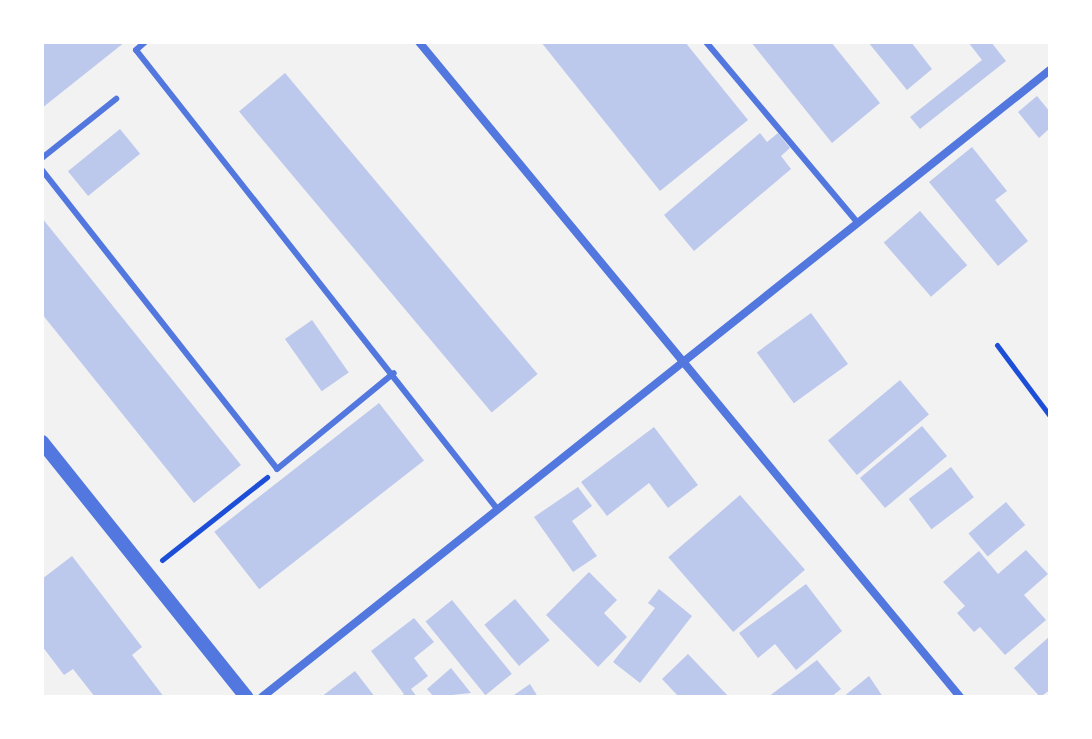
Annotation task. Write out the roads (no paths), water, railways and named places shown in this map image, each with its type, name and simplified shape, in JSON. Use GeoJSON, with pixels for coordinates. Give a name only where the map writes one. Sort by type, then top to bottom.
{"type":"FeatureCollection","features":[{"type":"Feature","properties":{"kind":"street"},"geometry":{"type":"LineString","coordinates":[[419,42],[685,360],[960,697]]}},
{"type":"Feature","properties":{"kind":"street"},"geometry":{"type":"LineString","coordinates":[[262,697],[1050,70]]}},
{"type":"Feature","properties":{"kind":"street"},"geometry":{"type":"LineString","coordinates":[[42,442],[246,697]]}},
{"type":"Feature","properties":{"kind":"lane"},"geometry":{"type":"LineString","coordinates":[[145,42],[136,50],[394,373],[498,510]]}},
{"type":"Feature","properties":{"kind":"lane"},"geometry":{"type":"LineString","coordinates":[[706,42],[857,222]]}},
{"type":"Feature","properties":{"kind":"lane"},"geometry":{"type":"LineString","coordinates":[[42,158],[116,99]]}},
{"type":"Feature","properties":{"kind":"lane"},"geometry":{"type":"LineString","coordinates":[[42,170],[277,469],[394,373]]}}]}
